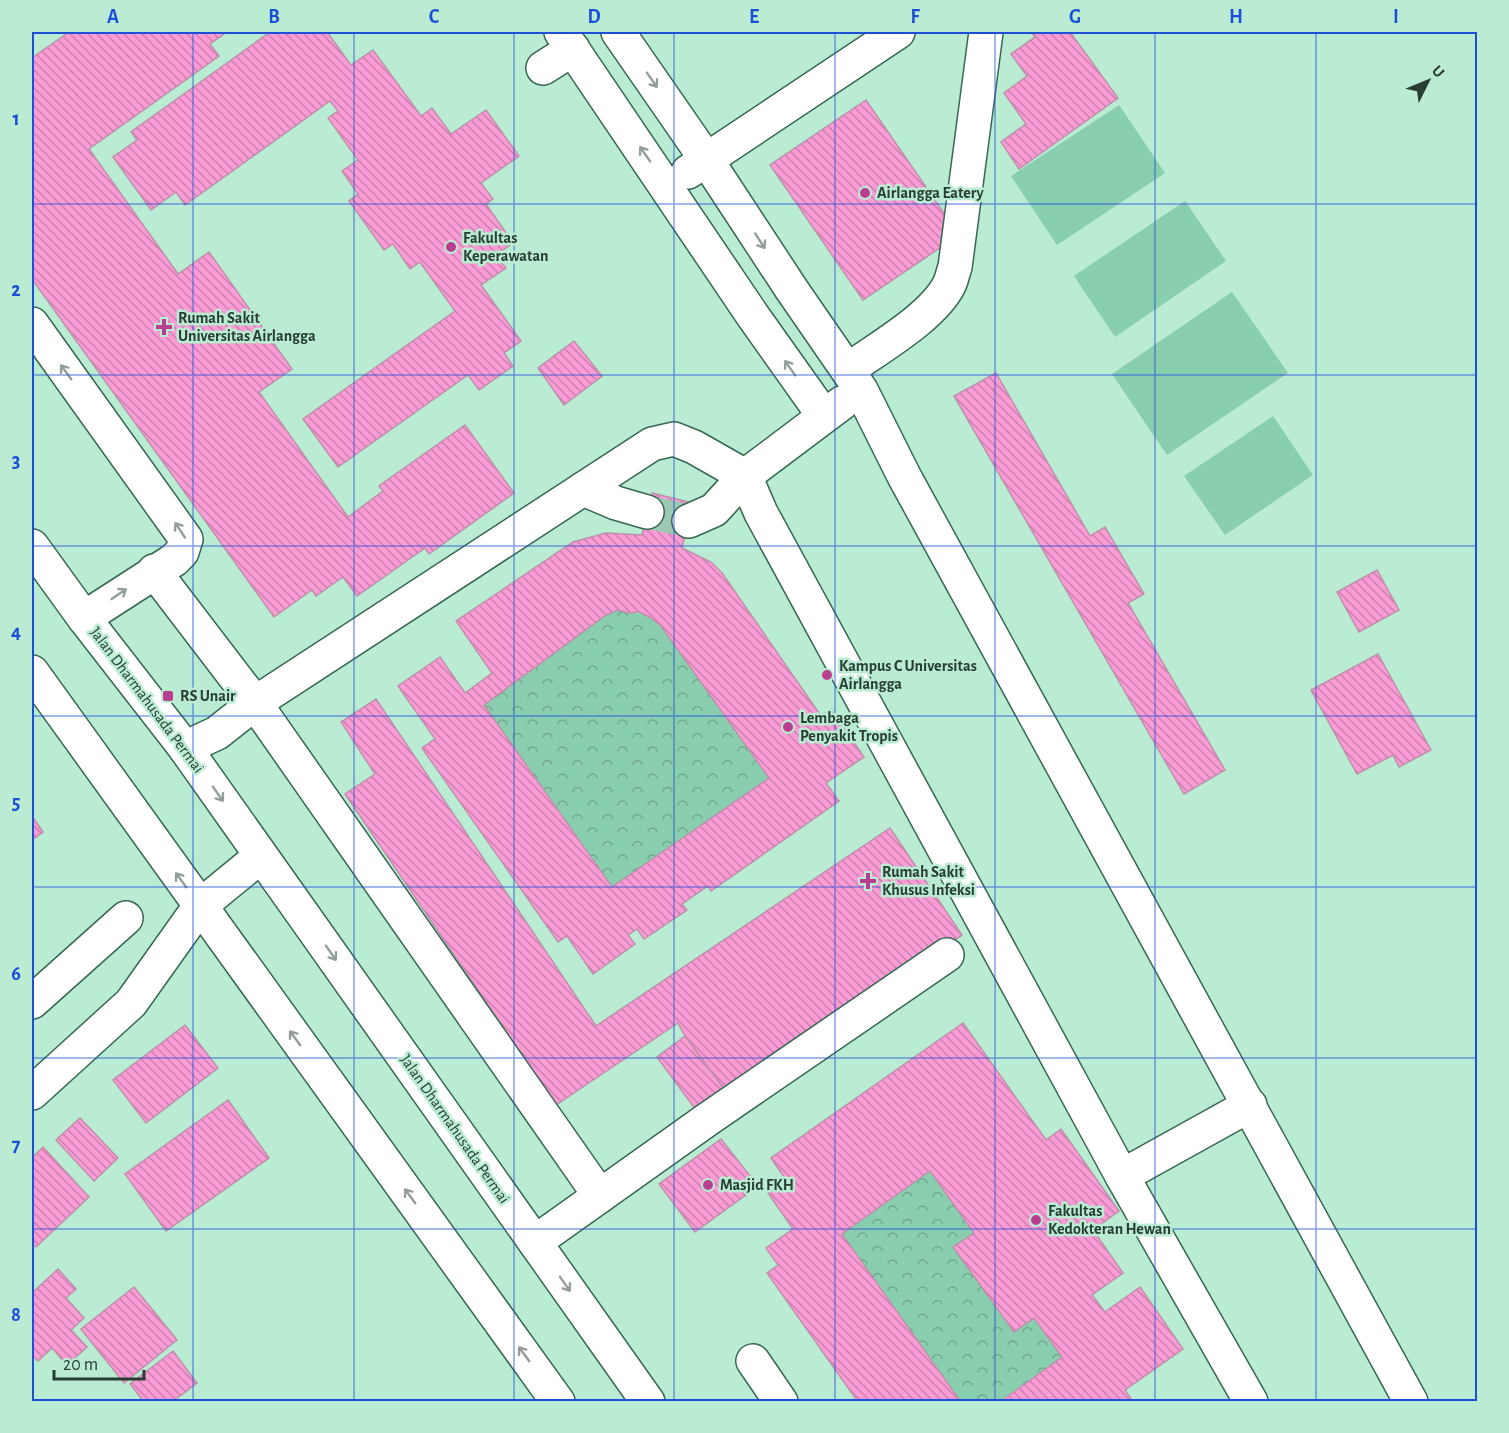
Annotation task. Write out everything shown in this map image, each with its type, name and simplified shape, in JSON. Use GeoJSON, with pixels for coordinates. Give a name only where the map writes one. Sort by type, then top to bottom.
{"type":"FeatureCollection","features":[{"type":"Feature","properties":{"kind":"street"},"geometry":{"type":"LineString","coordinates":[[618,32],[854,380],[904,476],[1411,1401]]}},
{"type":"Feature","properties":{"kind":"street"},"geometry":{"type":"LineString","coordinates":[[667,186],[898,32]]}},
{"type":"Feature","properties":{"kind":"street"},"geometry":{"type":"LineString","coordinates":[[689,521],[714,510],[745,476],[824,416],[854,380],[923,316],[949,285],[955,267],[986,32]]}},
{"type":"Feature","properties":{"kind":"street"},"geometry":{"type":"LineString","coordinates":[[543,68],[567,40],[753,316],[824,416]]}},
{"type":"Feature","properties":{"kind":"street"},"geometry":{"type":"LineString","coordinates":[[753,316],[792,290]]}},
{"type":"Feature","properties":{"kind":"street"},"geometry":{"type":"LineString","coordinates":[[32,324],[186,539],[182,552],[84,618]]}},
{"type":"Feature","properties":{"kind":"street"},"geometry":{"type":"LineString","coordinates":[[185,748],[217,733],[255,703],[652,444],[674,439],[694,447],[745,476],[760,513],[1122,1176],[1251,1401]]}},
{"type":"Feature","properties":{"kind":"street"},"geometry":{"type":"LineString","coordinates":[[583,489],[616,503],[647,512]]}},
{"type":"Feature","properties":{"kind":"street","name":"Jalan Dharmahusada Permai"},"geometry":{"type":"LineString","coordinates":[[32,546],[84,618],[185,748],[648,1401]]}},
{"type":"Feature","properties":{"kind":"street"},"geometry":{"type":"LineString","coordinates":[[154,571],[255,703],[600,1196]]}},
{"type":"Feature","properties":{"kind":"street"},"geometry":{"type":"LineString","coordinates":[[32,672],[558,1401]]}},
{"type":"Feature","properties":{"kind":"street"},"geometry":{"type":"LineString","coordinates":[[32,1093],[131,1003],[200,906],[261,856]]}},
{"type":"Feature","properties":{"kind":"street"},"geometry":{"type":"LineString","coordinates":[[32,1002],[126,918]]}},
{"type":"Feature","properties":{"kind":"street"},"geometry":{"type":"LineString","coordinates":[[535,1242],[947,955]]}},
{"type":"Feature","properties":{"kind":"street"},"geometry":{"type":"LineString","coordinates":[[1122,1176],[1250,1105]]}},
{"type":"Feature","properties":{"kind":"street"},"geometry":{"type":"LineString","coordinates":[[753,1361],[781,1401]]}},
{"type":"Feature","properties":{"kind":"green space"},"geometry":{"type":"Polygon","coordinates":[[[1119,105],[1165,173],[1057,245],[1011,176],[1119,105]]]}},
{"type":"Feature","properties":{"kind":"green space"},"geometry":{"type":"Polygon","coordinates":[[[1185,201],[1226,261],[1115,337],[1074,276],[1185,201]]]}},
{"type":"Feature","properties":{"kind":"green space"},"geometry":{"type":"Polygon","coordinates":[[[1232,292],[1288,373],[1167,455],[1112,374],[1232,292]]]}},
{"type":"Feature","properties":{"kind":"green space"},"geometry":{"type":"Polygon","coordinates":[[[1273,416],[1313,475],[1225,535],[1184,476],[1273,416]]]}},
{"type":"Feature","properties":{"kind":"green space"},"geometry":{"type":"Polygon","coordinates":[[[618,610],[645,615],[661,626],[769,778],[612,887],[484,705],[606,615],[618,610]]]}},
{"type":"Feature","properties":{"kind":"green space"},"geometry":{"type":"Polygon","coordinates":[[[930,1171],[974,1233],[954,1248],[1014,1332],[1034,1318],[1062,1357],[1000,1401],[961,1401],[842,1234],[930,1171]]]}},
{"type":"Feature","properties":{"kind":"building","name":"Rumah Sakit Universitas Airlangga"},"geometry":{"type":"Polygon","coordinates":[[[69,32],[227,32],[210,44],[219,56],[89,149],[178,274],[209,252],[292,369],[259,392],[348,517],[383,491],[379,486],[465,425],[514,493],[429,554],[425,548],[357,596],[343,577],[316,596],[312,590],[274,617],[32,279],[32,58],[69,32]]]}},
{"type":"Feature","properties":{"kind":"building","name":"Fakultas Keperawatan"},"geometry":{"type":"Polygon","coordinates":[[[270,32],[327,32],[351,65],[373,50],[421,116],[432,108],[451,134],[486,110],[519,156],[481,183],[493,199],[486,204],[513,243],[496,255],[506,268],[481,285],[521,341],[504,353],[513,366],[479,390],[468,375],[338,467],[303,419],[455,311],[420,262],[410,269],[393,244],[384,250],[349,201],[358,194],[342,171],[358,160],[328,118],[338,111],[330,101],[185,205],[176,192],[151,210],[113,157],[137,140],[131,132],[270,32]]]}},
{"type":"Feature","properties":{"kind":"building"},"geometry":{"type":"Polygon","coordinates":[[[1031,32],[1070,32],[1118,98],[1019,169],[1001,142],[1026,124],[1004,93],[1027,76],[1011,54],[1035,37],[1031,32]]]}},
{"type":"Feature","properties":{"kind":"building"},"geometry":{"type":"Polygon","coordinates":[[[866,100],[959,235],[863,300],[770,165],[866,100]]]}},
{"type":"Feature","properties":{"kind":"building"},"geometry":{"type":"Polygon","coordinates":[[[574,341],[602,376],[564,405],[538,368],[574,341]]]}},
{"type":"Feature","properties":{"kind":"building"},"geometry":{"type":"Polygon","coordinates":[[[996,373],[1090,536],[1105,527],[1144,594],[1128,603],[1225,770],[1184,794],[954,396],[996,373]]]}},
{"type":"Feature","properties":{"kind":"building","name":"Lembaga Penyakit Tropis"},"geometry":{"type":"Polygon","coordinates":[[[652,493],[693,503],[682,548],[711,562],[722,573],[821,716],[831,709],[864,757],[826,783],[839,801],[711,891],[708,886],[682,904],[687,910],[644,939],[637,929],[628,935],[635,944],[593,974],[567,936],[558,942],[422,748],[435,739],[398,686],[440,657],[465,693],[492,673],[456,621],[573,542],[606,533],[642,535],[652,493]],[[618,610],[606,615],[484,705],[612,887],[769,778],[661,626],[639,612],[628,613],[618,610]]]}},
{"type":"Feature","properties":{"kind":"building"},"geometry":{"type":"Polygon","coordinates":[[[1377,570],[1399,610],[1359,632],[1337,592],[1377,570]]]}},
{"type":"Feature","properties":{"kind":"building"},"geometry":{"type":"Polygon","coordinates":[[[1378,654],[1431,750],[1399,767],[1393,755],[1357,774],[1311,690],[1378,654]]]}},
{"type":"Feature","properties":{"kind":"building","name":"Rumah Sakit Khusus Infeksi"},"geometry":{"type":"Polygon","coordinates":[[[376,699],[596,1026],[890,828],[962,935],[786,1050],[727,1093],[678,1023],[556,1105],[345,794],[375,774],[341,722],[376,699]]]}},
{"type":"Feature","properties":{"kind":"building"},"geometry":{"type":"Polygon","coordinates":[[[32,816],[43,832],[32,840],[32,816]]]}},
{"type":"Feature","properties":{"kind":"building","name":"Fakultas Kedokteran Hewan"},"geometry":{"type":"Polygon","coordinates":[[[963,1023],[1046,1140],[1061,1129],[1119,1211],[1093,1230],[1123,1273],[1092,1295],[1105,1312],[1140,1287],[1183,1349],[1125,1390],[1133,1402],[1000,1402],[1062,1357],[1034,1318],[1014,1332],[953,1247],[974,1233],[930,1171],[842,1234],[961,1402],[858,1402],[767,1273],[778,1265],[766,1248],[793,1229],[768,1193],[786,1180],[771,1158],[963,1023]]]}},
{"type":"Feature","properties":{"kind":"building"},"geometry":{"type":"Polygon","coordinates":[[[185,1025],[218,1068],[146,1123],[113,1080],[185,1025]]]}},
{"type":"Feature","properties":{"kind":"building"},"geometry":{"type":"Polygon","coordinates":[[[685,1036],[727,1093],[704,1121],[657,1057],[685,1036]]]}},
{"type":"Feature","properties":{"kind":"building"},"geometry":{"type":"Polygon","coordinates":[[[228,1100],[269,1158],[166,1231],[125,1174],[228,1100]]]}},
{"type":"Feature","properties":{"kind":"building"},"geometry":{"type":"Polygon","coordinates":[[[80,1118],[118,1158],[94,1181],[56,1140],[80,1118]]]}},
{"type":"Feature","properties":{"kind":"building","name":"Masjid FKH"},"geometry":{"type":"Polygon","coordinates":[[[721,1139],[758,1186],[695,1232],[659,1184],[721,1139]]]}},
{"type":"Feature","properties":{"kind":"building"},"geometry":{"type":"Polygon","coordinates":[[[43,1147],[89,1197],[36,1247],[32,1243],[32,1158],[43,1147]]]}},
{"type":"Feature","properties":{"kind":"building"},"geometry":{"type":"Polygon","coordinates":[[[58,1269],[76,1289],[66,1298],[84,1318],[71,1330],[87,1347],[67,1365],[52,1348],[38,1361],[32,1355],[32,1293],[58,1269]]]}},
{"type":"Feature","properties":{"kind":"building"},"geometry":{"type":"Polygon","coordinates":[[[134,1287],[177,1340],[124,1383],[81,1329],[134,1287]]]}},
{"type":"Feature","properties":{"kind":"building"},"geometry":{"type":"Polygon","coordinates":[[[173,1351],[197,1383],[172,1402],[144,1402],[130,1384],[173,1351]]]}},
{"type":"Feature","properties":{"kind":"tunnel"},"geometry":{"type":"LineString","coordinates":[[647,512],[689,521]]}},
{"type":"Feature","properties":{"kind":"place","name":"Airlangga Eatery"},"geometry":{"type":"Point","coordinates":[865,193]}},
{"type":"Feature","properties":{"kind":"place","name":"Fakultas Keperawatan"},"geometry":{"type":"Point","coordinates":[451,247]}},
{"type":"Feature","properties":{"kind":"place","name":"Rumah Sakit Universitas Airlangga"},"geometry":{"type":"Point","coordinates":[164,327]}},
{"type":"Feature","properties":{"kind":"place","name":"Kampus C Universitas Airlangga"},"geometry":{"type":"Point","coordinates":[827,675]}},
{"type":"Feature","properties":{"kind":"place","name":"RS Unair"},"geometry":{"type":"Point","coordinates":[168,696]}},
{"type":"Feature","properties":{"kind":"place","name":"Lembaga Penyakit Tropis"},"geometry":{"type":"Point","coordinates":[788,727]}},
{"type":"Feature","properties":{"kind":"place","name":"Rumah Sakit Khusus Infeksi"},"geometry":{"type":"Point","coordinates":[868,881]}},
{"type":"Feature","properties":{"kind":"place","name":"Masjid FKH"},"geometry":{"type":"Point","coordinates":[708,1185]}},
{"type":"Feature","properties":{"kind":"place","name":"Fakultas Kedokteran Hewan"},"geometry":{"type":"Point","coordinates":[1036,1220]}}]}
